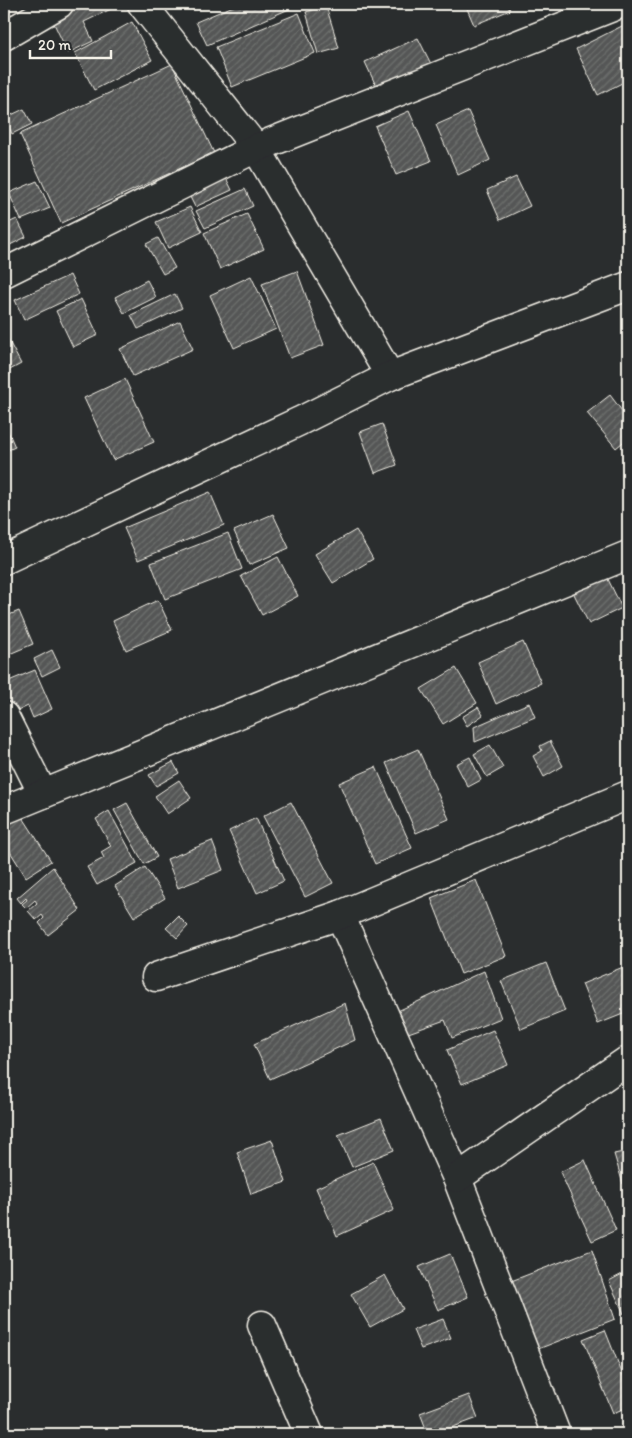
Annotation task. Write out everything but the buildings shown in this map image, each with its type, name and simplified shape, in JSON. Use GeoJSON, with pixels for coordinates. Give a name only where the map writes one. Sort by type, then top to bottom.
{"type":"FeatureCollection","features":[{"type":"Feature","properties":{"kind":"street"},"geometry":{"type":"LineString","coordinates":[[4,36],[59,4]]}},
{"type":"Feature","properties":{"kind":"street"},"geometry":{"type":"LineString","coordinates":[[142,4],[256,148],[390,376]]}},
{"type":"Feature","properties":{"kind":"street"},"geometry":{"type":"LineString","coordinates":[[4,273],[256,148],[620,4]]}},
{"type":"Feature","properties":{"kind":"street"},"geometry":{"type":"LineString","coordinates":[[4,560],[300,421],[390,376],[628,286]]}},
{"type":"Feature","properties":{"kind":"street"},"geometry":{"type":"LineString","coordinates":[[4,810],[628,555]]}},
{"type":"Feature","properties":{"kind":"street"},"geometry":{"type":"LineString","coordinates":[[4,716],[43,794]]}},
{"type":"Feature","properties":{"kind":"street"},"geometry":{"type":"LineString","coordinates":[[156,976],[340,915],[627,800]]}},
{"type":"Feature","properties":{"kind":"street"},"geometry":{"type":"LineString","coordinates":[[340,915],[457,1178],[556,1434]]}},
{"type":"Feature","properties":{"kind":"street"},"geometry":{"type":"LineString","coordinates":[[457,1178],[628,1060]]}},
{"type":"Feature","properties":{"kind":"street"},"geometry":{"type":"LineString","coordinates":[[262,1324],[308,1434]]}}]}
